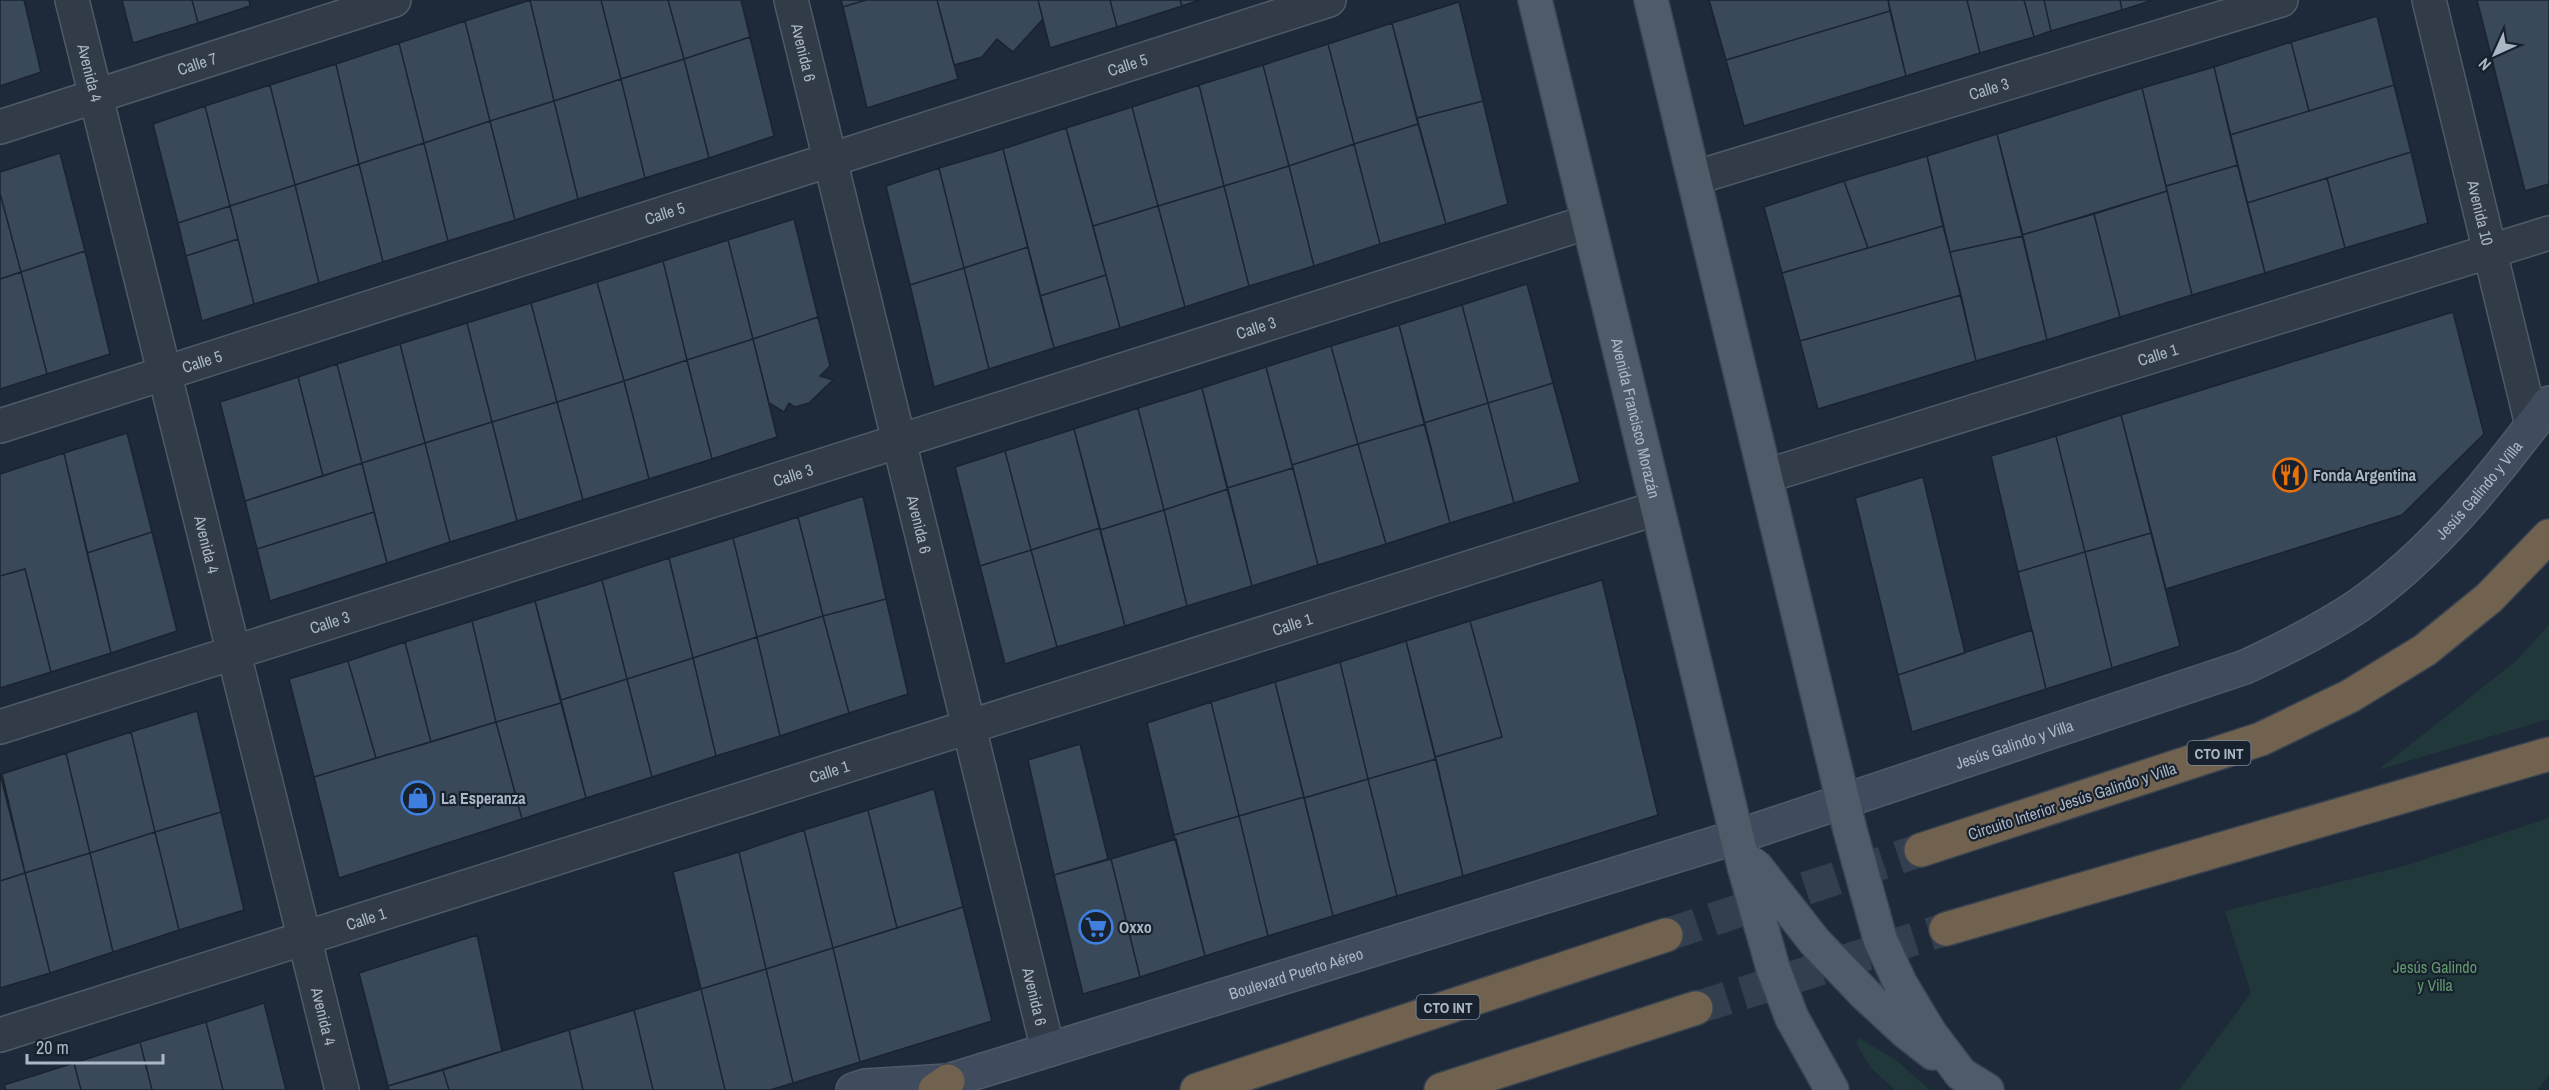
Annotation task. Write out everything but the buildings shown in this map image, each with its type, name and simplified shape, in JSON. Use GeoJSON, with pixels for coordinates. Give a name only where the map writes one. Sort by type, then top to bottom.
{"type":"FeatureCollection","features":[{"type":"Feature","properties":{"kind":"highway","name":"Circuito Interior Jesús Galindo y Villa"},"geometry":{"type":"LineString","coordinates":[[1921,850],[2261,739],[2350,696],[2425,650],[2489,598],[2549,536]]}},
{"type":"Feature","properties":{"kind":"highway"},"geometry":{"type":"LineString","coordinates":[[1946,930],[2549,754]]}},
{"type":"Feature","properties":{"kind":"highway","name":"CTO INT"},"geometry":{"type":"LineString","coordinates":[[1197,1090],[1666,935]]}},
{"type":"Feature","properties":{"kind":"highway"},"geometry":{"type":"LineString","coordinates":[[1441,1090],[1696,1008]]}},
{"type":"Feature","properties":{"kind":"main road","name":"Avenida Francisco Morazán"},"geometry":{"type":"LineString","coordinates":[[1535,0],[1657,508],[1773,968],[1792,1017],[1832,1090]]}},
{"type":"Feature","properties":{"kind":"main road"},"geometry":{"type":"LineString","coordinates":[[1651,0],[1846,816],[1880,939],[1900,983],[1930,1033],[1974,1082]]}},
{"type":"Feature","properties":{"kind":"main road","name":"Jesús Galindo y Villa"},"geometry":{"type":"LineString","coordinates":[[1745,856],[2245,667],[2297,643],[2358,606],[2404,570],[2454,522],[2541,414]]}},
{"type":"Feature","properties":{"kind":"main road"},"geometry":{"type":"LineString","coordinates":[[1745,856],[1815,942],[1865,994],[1905,1031],[1974,1082]]}},
{"type":"Feature","properties":{"kind":"main road","name":"Boulevard Puerto Aéreo"},"geometry":{"type":"LineString","coordinates":[[853,1090],[865,1086],[942,1085],[1048,1050],[1745,856]]}},
{"type":"Feature","properties":{"kind":"street","name":"Avenida 4"},"geometry":{"type":"LineString","coordinates":[[72,0],[342,1090]]}},
{"type":"Feature","properties":{"kind":"street","name":"Calle 7"},"geometry":{"type":"LineString","coordinates":[[0,127],[394,0]]}},
{"type":"Feature","properties":{"kind":"street","name":"Avenida 6"},"geometry":{"type":"LineString","coordinates":[[790,0],[1048,1050]]}},
{"type":"Feature","properties":{"kind":"street","name":"Calle 5"},"geometry":{"type":"LineString","coordinates":[[0,426],[1329,0]]}},
{"type":"Feature","properties":{"kind":"street","name":"Calle 3"},"geometry":{"type":"LineString","coordinates":[[1695,178],[2281,0]]}},
{"type":"Feature","properties":{"kind":"street","name":"Avenida 10"},"geometry":{"type":"LineString","coordinates":[[2429,0],[2491,253],[2541,414]]}},
{"type":"Feature","properties":{"kind":"street","name":"Calle 3"},"geometry":{"type":"LineString","coordinates":[[0,727],[1588,222]]}},
{"type":"Feature","properties":{"kind":"street","name":"Calle 1"},"geometry":{"type":"LineString","coordinates":[[1766,476],[2491,253],[2549,233]]}},
{"type":"Feature","properties":{"kind":"street","name":"Calle 1"},"geometry":{"type":"LineString","coordinates":[[0,1035],[1657,508]]}},
{"type":"Feature","properties":{"kind":"green space"},"geometry":{"type":"Polygon","coordinates":[[[2549,625],[2549,719],[2378,770],[2516,661],[2549,625]]]}},
{"type":"Feature","properties":{"kind":"green space","name":"Jesús Galindo y Villa"},"geometry":{"type":"Polygon","coordinates":[[[2549,818],[2549,1075],[2537,1090],[2179,1090],[2251,993],[2225,911],[2411,864],[2549,818]]]}},
{"type":"Feature","properties":{"kind":"green space"},"geometry":{"type":"Polygon","coordinates":[[[1859,1038],[1896,1060],[1930,1090],[1895,1090],[1871,1068],[1856,1043],[1859,1038]]]}},
{"type":"Feature","properties":{"kind":"tunnel"},"geometry":{"type":"LineString","coordinates":[[1666,935],[1921,850]]}},
{"type":"Feature","properties":{"kind":"tunnel"},"geometry":{"type":"LineString","coordinates":[[1696,1008],[1946,929]]}},
{"type":"Feature","properties":{"kind":"place","name":"Fonda Argentina"},"geometry":{"type":"Point","coordinates":[2290,475]}},
{"type":"Feature","properties":{"kind":"place","name":"La Esperanza"},"geometry":{"type":"Point","coordinates":[418,798]}},
{"type":"Feature","properties":{"kind":"place","name":"Oxxo"},"geometry":{"type":"Point","coordinates":[1096,927]}}]}
